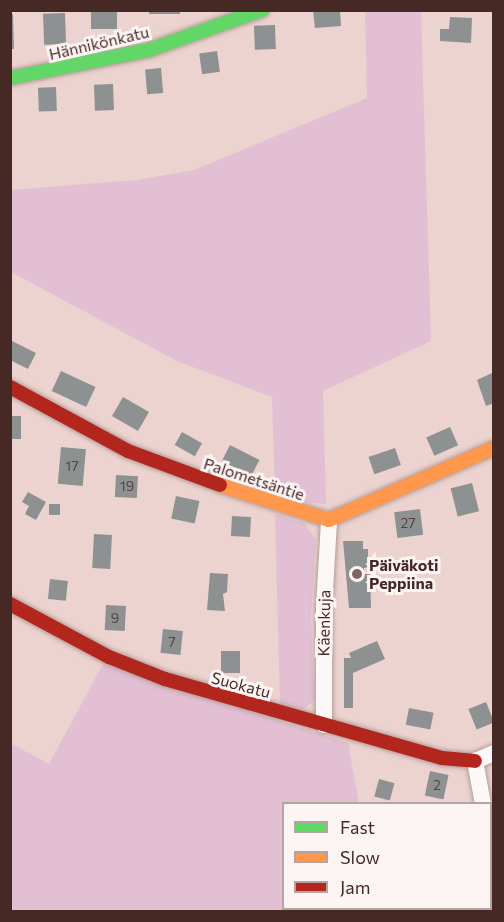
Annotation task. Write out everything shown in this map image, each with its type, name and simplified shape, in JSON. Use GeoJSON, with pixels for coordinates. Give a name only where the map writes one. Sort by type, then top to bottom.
{"type":"FeatureCollection","features":[{"type":"Feature","properties":{"kind":"street","name":"Hännikönkatu"},"geometry":{"type":"LineString","coordinates":[[10,78],[149,50],[262,10]]}},
{"type":"Feature","properties":{"kind":"street","name":"Palometsäntie"},"geometry":{"type":"LineString","coordinates":[[10,387],[128,451],[181,473],[329,520]]}},
{"type":"Feature","properties":{"kind":"street"},"geometry":{"type":"LineString","coordinates":[[329,520],[494,448]]}},
{"type":"Feature","properties":{"kind":"street","name":"Käenkuja"},"geometry":{"type":"LineString","coordinates":[[324,725],[324,608],[329,520]]}},
{"type":"Feature","properties":{"kind":"street","name":"Suokatu"},"geometry":{"type":"LineString","coordinates":[[10,604],[109,657],[165,680],[442,758],[475,761]]}},
{"type":"Feature","properties":{"kind":"street"},"geometry":{"type":"LineString","coordinates":[[483,802],[475,761],[494,753]]}},
{"type":"Feature","properties":{"kind":"shaded area"},"geometry":{"type":"Polygon","coordinates":[[[365,11],[421,11],[431,341],[323,391],[326,504],[307,502],[275,493],[272,397],[177,361],[11,272],[11,190],[137,180],[194,170],[367,98],[365,11]]]}},
{"type":"Feature","properties":{"kind":"shaded area"},"geometry":{"type":"Polygon","coordinates":[[[275,514],[304,523],[316,539],[311,617],[314,701],[302,710],[280,704],[275,514]]]}},
{"type":"Feature","properties":{"kind":"shaded area"},"geometry":{"type":"Polygon","coordinates":[[[103,664],[348,743],[359,802],[282,802],[282,910],[378,911],[11,911],[10,743],[49,764],[103,664]]]}},
{"type":"Feature","properties":{"kind":"building"},"geometry":{"type":"Polygon","coordinates":[[[91,10],[117,10],[117,29],[91,29],[91,10]]]}},
{"type":"Feature","properties":{"kind":"building"},"geometry":{"type":"Polygon","coordinates":[[[149,10],[180,10],[180,14],[149,14],[149,10]]]}},
{"type":"Feature","properties":{"kind":"building"},"geometry":{"type":"Polygon","coordinates":[[[313,10],[340,10],[341,26],[315,28],[313,10]]]}},
{"type":"Feature","properties":{"kind":"building"},"geometry":{"type":"Polygon","coordinates":[[[65,13],[66,44],[44,45],[43,14],[65,13]]]}},
{"type":"Feature","properties":{"kind":"building"},"geometry":{"type":"Polygon","coordinates":[[[10,14],[13,14],[14,49],[10,49],[10,14]]]}},
{"type":"Feature","properties":{"kind":"building"},"geometry":{"type":"Polygon","coordinates":[[[450,17],[472,18],[471,43],[440,41],[440,29],[449,29],[450,17]]]}},
{"type":"Feature","properties":{"kind":"building"},"geometry":{"type":"Polygon","coordinates":[[[275,25],[276,49],[255,50],[254,26],[275,25]]]}},
{"type":"Feature","properties":{"kind":"building"},"geometry":{"type":"Polygon","coordinates":[[[217,51],[220,72],[202,74],[199,54],[217,51]]]}},
{"type":"Feature","properties":{"kind":"building"},"geometry":{"type":"Polygon","coordinates":[[[161,68],[163,93],[147,94],[145,69],[161,68]]]}},
{"type":"Feature","properties":{"kind":"building"},"geometry":{"type":"Polygon","coordinates":[[[113,84],[114,110],[95,111],[94,85],[113,84]]]}},
{"type":"Feature","properties":{"kind":"building"},"geometry":{"type":"Polygon","coordinates":[[[56,87],[57,111],[39,112],[38,88],[56,87]]]}},
{"type":"Feature","properties":{"kind":"building"},"geometry":{"type":"Polygon","coordinates":[[[10,340],[36,353],[28,369],[10,360],[10,340]]]}},
{"type":"Feature","properties":{"kind":"building"},"geometry":{"type":"Polygon","coordinates":[[[61,371],[95,387],[86,407],[52,391],[61,371]]]}},
{"type":"Feature","properties":{"kind":"building"},"geometry":{"type":"Polygon","coordinates":[[[494,372],[494,403],[486,406],[477,380],[494,372]]]}},
{"type":"Feature","properties":{"kind":"building"},"geometry":{"type":"Polygon","coordinates":[[[123,397],[149,412],[138,431],[112,416],[123,397]]]}},
{"type":"Feature","properties":{"kind":"building"},"geometry":{"type":"Polygon","coordinates":[[[10,416],[21,416],[21,439],[10,439],[10,416]]]}},
{"type":"Feature","properties":{"kind":"building"},"geometry":{"type":"Polygon","coordinates":[[[450,427],[458,445],[434,456],[426,438],[450,427]]]}},
{"type":"Feature","properties":{"kind":"building"},"geometry":{"type":"Polygon","coordinates":[[[182,432],[202,443],[195,456],[175,445],[182,432]]]}},
{"type":"Feature","properties":{"kind":"building"},"geometry":{"type":"Polygon","coordinates":[[[230,445],[259,460],[251,476],[222,461],[230,445]]]}},
{"type":"Feature","properties":{"kind":"building"},"geometry":{"type":"Polygon","coordinates":[[[61,447],[86,449],[83,486],[58,484],[61,447]]]}},
{"type":"Feature","properties":{"kind":"building"},"geometry":{"type":"Polygon","coordinates":[[[395,448],[401,465],[374,474],[369,457],[395,448]]]}},
{"type":"Feature","properties":{"kind":"building"},"geometry":{"type":"Polygon","coordinates":[[[116,475],[138,476],[137,498],[115,497],[116,475]]]}},
{"type":"Feature","properties":{"kind":"building"},"geometry":{"type":"Polygon","coordinates":[[[472,483],[479,511],[458,516],[451,488],[472,483]]]}},
{"type":"Feature","properties":{"kind":"building"},"geometry":{"type":"Polygon","coordinates":[[[28,492],[46,502],[36,520],[25,514],[29,506],[22,502],[28,492]]]}},
{"type":"Feature","properties":{"kind":"building"},"geometry":{"type":"Polygon","coordinates":[[[176,496],[199,501],[195,523],[171,518],[176,496]]]}},
{"type":"Feature","properties":{"kind":"building"},"geometry":{"type":"Polygon","coordinates":[[[49,504],[60,504],[60,515],[49,515],[49,504]]]}},
{"type":"Feature","properties":{"kind":"building"},"geometry":{"type":"Polygon","coordinates":[[[420,509],[423,535],[397,538],[394,512],[420,509]]]}},
{"type":"Feature","properties":{"kind":"building"},"geometry":{"type":"Polygon","coordinates":[[[232,516],[251,517],[250,537],[231,536],[232,516]]]}},
{"type":"Feature","properties":{"kind":"building"},"geometry":{"type":"Polygon","coordinates":[[[94,534],[112,535],[110,569],[92,568],[94,534]]]}},
{"type":"Feature","properties":{"kind":"building","name":"Päiväkoti Peppiina"},"geometry":{"type":"Polygon","coordinates":[[[343,541],[363,541],[363,549],[368,549],[368,567],[364,568],[364,574],[370,574],[371,608],[349,608],[343,541]]]}},
{"type":"Feature","properties":{"kind":"building"},"geometry":{"type":"Polygon","coordinates":[[[210,573],[228,574],[227,592],[223,594],[225,611],[207,610],[210,573]]]}},
{"type":"Feature","properties":{"kind":"building"},"geometry":{"type":"Polygon","coordinates":[[[50,579],[68,581],[66,601],[48,599],[50,579]]]}},
{"type":"Feature","properties":{"kind":"building"},"geometry":{"type":"Polygon","coordinates":[[[106,605],[126,606],[125,631],[105,630],[106,605]]]}},
{"type":"Feature","properties":{"kind":"building"},"geometry":{"type":"Polygon","coordinates":[[[163,629],[183,631],[180,655],[160,653],[163,629]]]}},
{"type":"Feature","properties":{"kind":"building"},"geometry":{"type":"Polygon","coordinates":[[[377,641],[385,659],[353,673],[353,708],[344,708],[344,658],[351,658],[349,653],[377,641]]]}},
{"type":"Feature","properties":{"kind":"building"},"geometry":{"type":"Polygon","coordinates":[[[221,651],[240,651],[240,673],[221,673],[221,651]]]}},
{"type":"Feature","properties":{"kind":"building"},"geometry":{"type":"Polygon","coordinates":[[[486,702],[494,722],[477,730],[468,709],[486,702]]]}},
{"type":"Feature","properties":{"kind":"building"},"geometry":{"type":"Polygon","coordinates":[[[409,708],[434,713],[430,729],[406,725],[409,708]]]}},
{"type":"Feature","properties":{"kind":"building"},"geometry":{"type":"Polygon","coordinates":[[[430,771],[449,775],[443,799],[425,795],[430,771]]]}},
{"type":"Feature","properties":{"kind":"building"},"geometry":{"type":"Polygon","coordinates":[[[379,779],[394,783],[390,801],[374,796],[379,779]]]}},
{"type":"Feature","properties":{"kind":"traffic: fast"},"geometry":{"type":"LineString","coordinates":[[10,78],[149,50],[262,10]]}},
{"type":"Feature","properties":{"kind":"traffic: slow"},"geometry":{"type":"LineString","coordinates":[[220,485],[329,520],[494,448]]}},
{"type":"Feature","properties":{"kind":"traffic: jam"},"geometry":{"type":"LineString","coordinates":[[10,387],[128,451],[220,485]]}},
{"type":"Feature","properties":{"kind":"traffic: jam"},"geometry":{"type":"LineString","coordinates":[[10,604],[109,657],[165,679],[442,758],[475,761]]}},
{"type":"Feature","properties":{"kind":"place","name":"Päiväkoti Peppiina"},"geometry":{"type":"Point","coordinates":[357,574]}}]}
